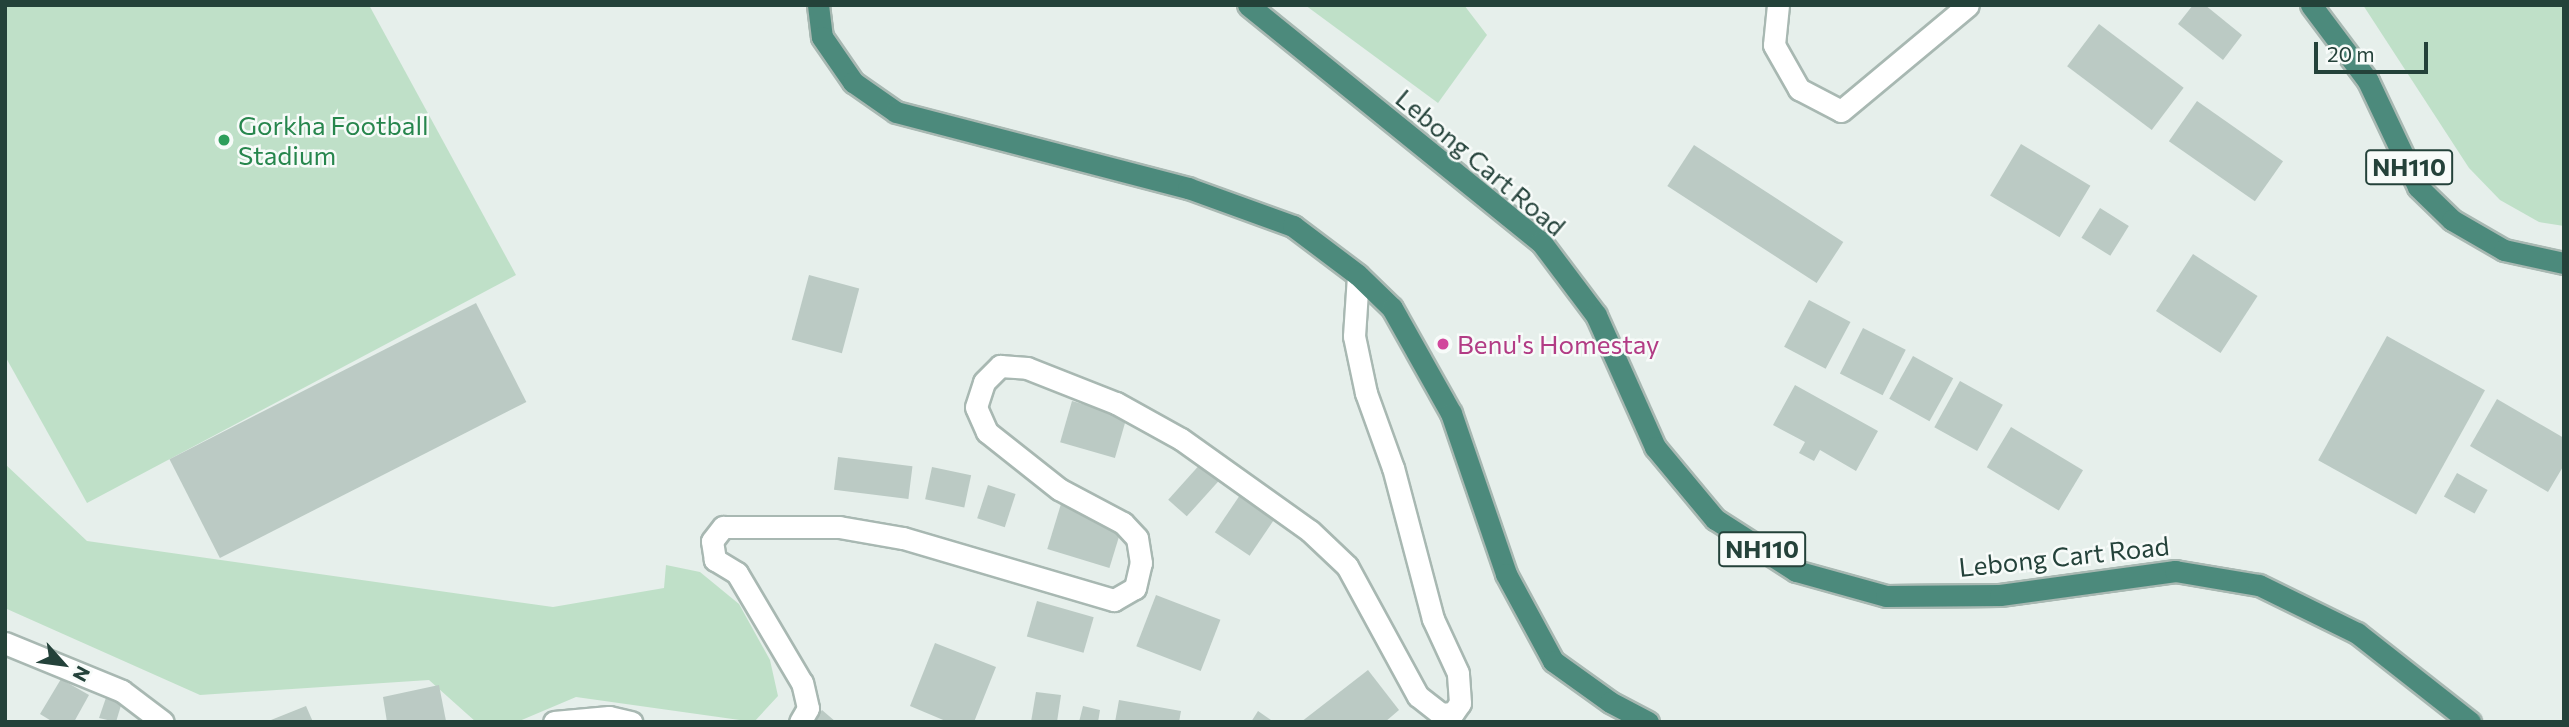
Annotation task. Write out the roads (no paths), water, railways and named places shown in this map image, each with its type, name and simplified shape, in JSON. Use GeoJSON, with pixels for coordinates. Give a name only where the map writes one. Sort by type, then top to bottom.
{"type":"FeatureCollection","features":[{"type":"Feature","properties":{"kind":"highway"},"geometry":{"type":"LineString","coordinates":[[818,5],[822,37],[853,82],[896,112],[1188,188],[1293,226],[1358,275],[1392,308],[1451,413],[1506,574],[1553,661],[1610,702],[1648,722]]}},
{"type":"Feature","properties":{"kind":"highway","name":"Lebong Cart Road"},"geometry":{"type":"LineString","coordinates":[[1248,5],[1541,242],[1597,316],[1655,447],[1715,519],[1796,570],[1886,596],[2000,596],[2175,571],[2259,585],[2357,633],[2470,722]]}},
{"type":"Feature","properties":{"kind":"highway","name":"NH110"},"geometry":{"type":"LineString","coordinates":[[2311,5],[2368,81],[2418,187],[2452,219],[2504,250],[2564,263]]}},
{"type":"Feature","properties":{"kind":"street"},"geometry":{"type":"LineString","coordinates":[[1778,5],[1774,45],[1798,89],[1840,111],[1968,5]]}},
{"type":"Feature","properties":{"kind":"street"},"geometry":{"type":"LineString","coordinates":[[800,722],[808,708],[802,683],[737,573],[715,560],[712,541],[723,527],[839,527],[903,538],[1114,600],[1135,588],[1141,562],[1137,538],[1123,523],[1059,489],[987,432],[976,407],[984,382],[1000,366],[1027,368],[1116,403],[1181,439],[1310,531],[1347,566],[1418,696],[1441,714],[1455,717],[1460,703],[1458,673],[1433,619],[1393,468],[1366,393],[1354,336],[1358,275]]}},
{"type":"Feature","properties":{"kind":"street"},"geometry":{"type":"LineString","coordinates":[[5,643],[122,691],[163,722]]}},
{"type":"Feature","properties":{"kind":"street"},"geometry":{"type":"LineString","coordinates":[[554,722],[609,717],[631,722]]}},
{"type":"Feature","properties":{"kind":"place","name":"Gorkha Football Stadium"},"geometry":{"type":"Point","coordinates":[224,140]}},
{"type":"Feature","properties":{"kind":"place","name":"Benu's Homestay"},"geometry":{"type":"Point","coordinates":[1443,344]}}]}
